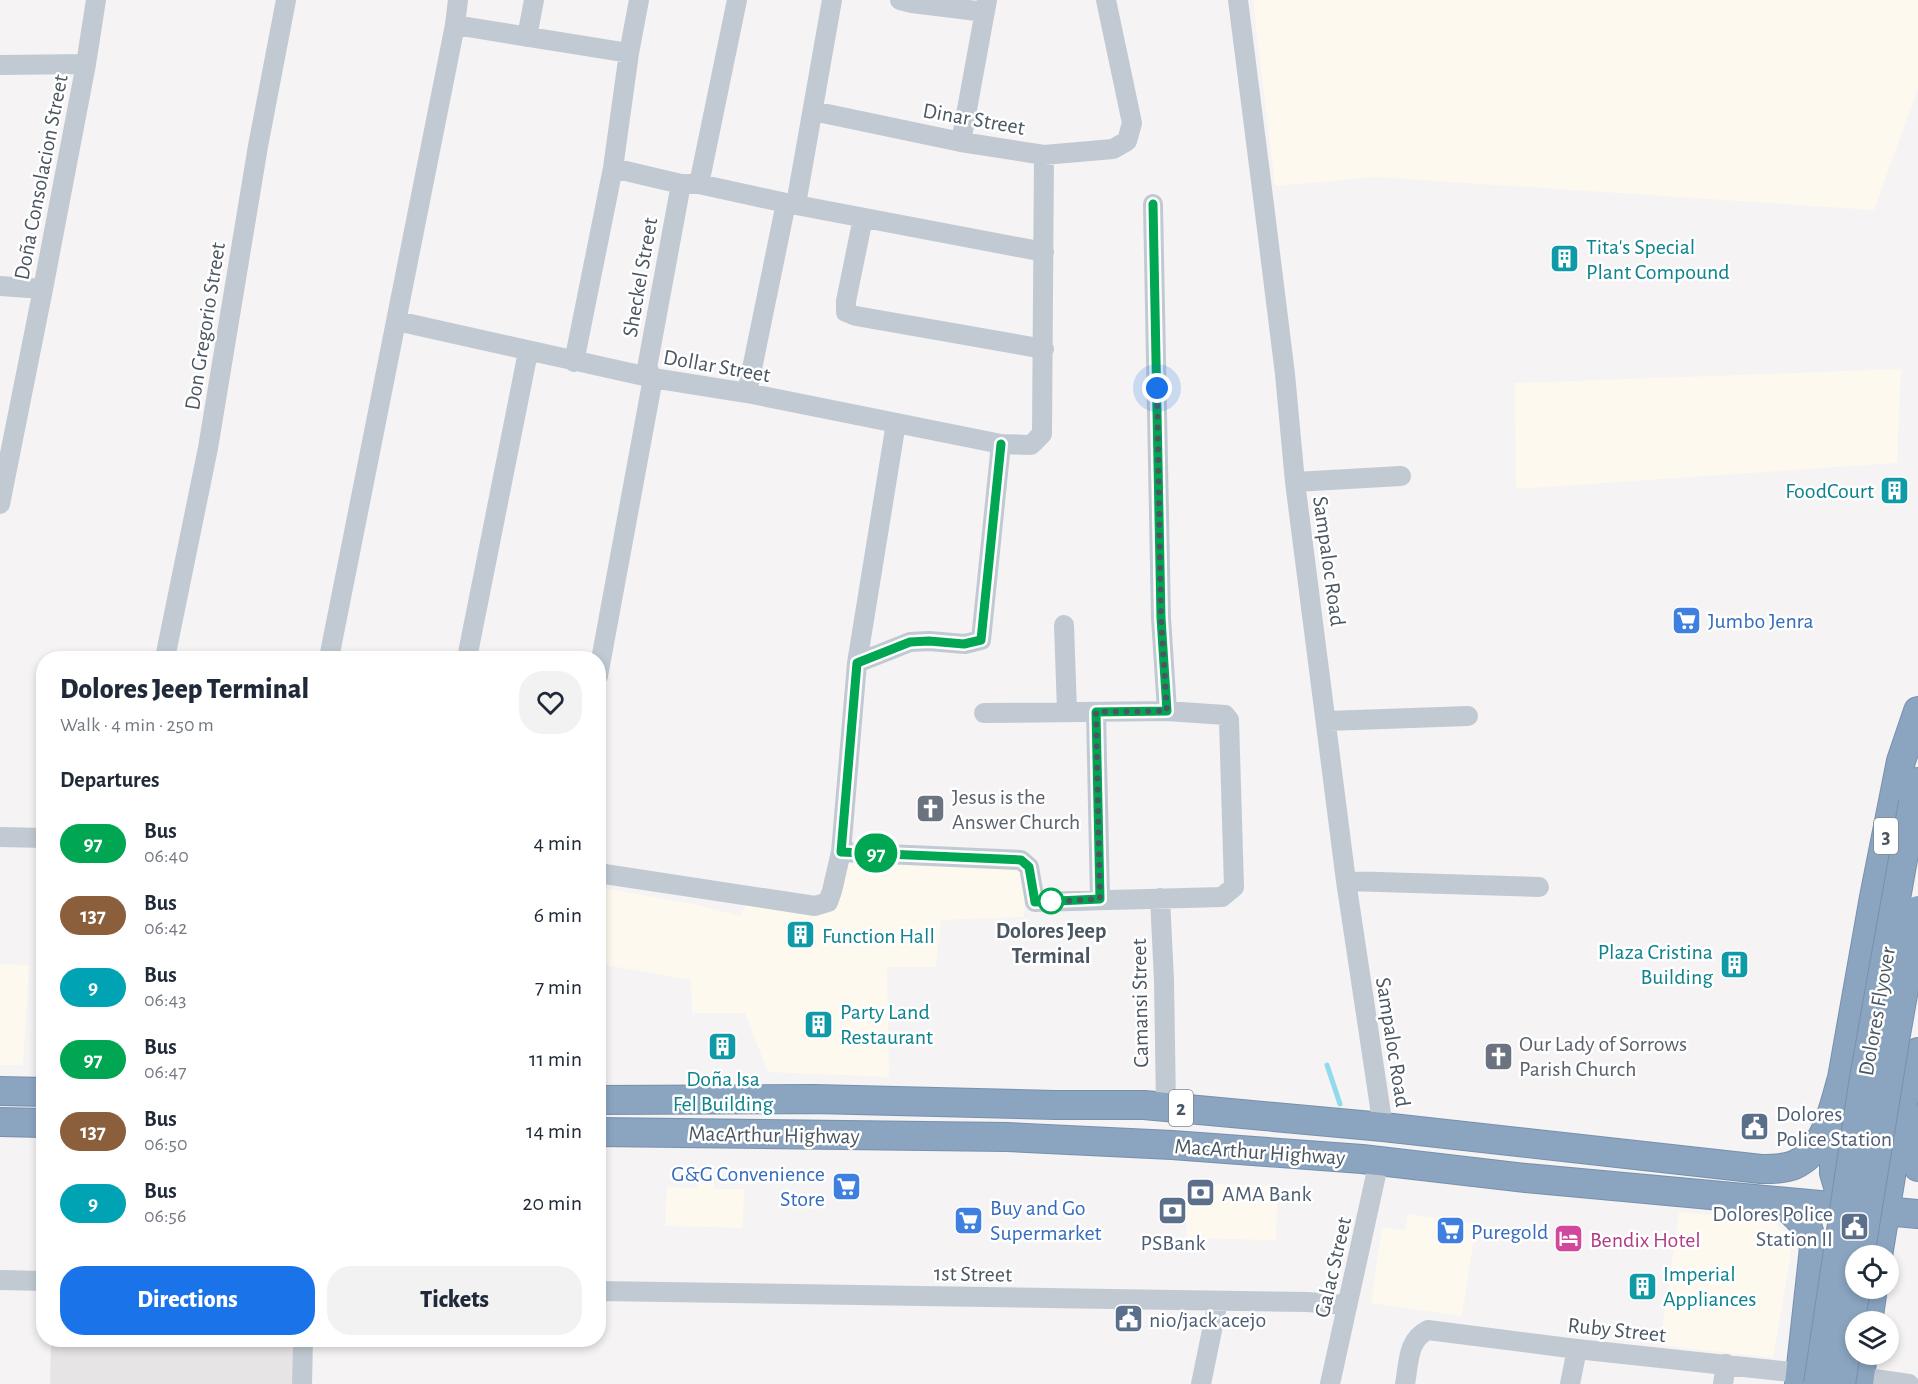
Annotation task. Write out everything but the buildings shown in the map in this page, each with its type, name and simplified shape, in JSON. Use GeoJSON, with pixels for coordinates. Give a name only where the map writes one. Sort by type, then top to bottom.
{"type":"FeatureCollection","features":[{"type":"Feature","properties":{"kind":"highway","name":"3"},"geometry":{"type":"LineString","coordinates":[[1853,1208],[1839,1190],[1834,1173],[1834,1139],[1842,1078],[1874,897],[1901,761],[1918,711]]}},
{"type":"Feature","properties":{"kind":"highway","name":"Dolores Flyover"},"geometry":{"type":"LineString","coordinates":[[1804,1377],[1863,1084],[1915,792]]}},
{"type":"Feature","properties":{"kind":"highway","name":"Dolores Flyover"},"geometry":{"type":"LineString","coordinates":[[1862,1245],[1894,1040],[1918,910]]}},
{"type":"Feature","properties":{"kind":"highway"},"geometry":{"type":"LineString","coordinates":[[1880,1245],[1903,1102],[1917,1054]]}},
{"type":"Feature","properties":{"kind":"highway"},"geometry":{"type":"LineString","coordinates":[[1917,1054],[1918,1085],[1912,1144],[1918,1167]]}},
{"type":"Feature","properties":{"kind":"highway","name":"MacArthur Highway"},"geometry":{"type":"LineString","coordinates":[[606,1100],[814,1099],[1166,1106],[1383,1127],[1761,1169],[1779,1169],[1795,1165],[1813,1150],[1823,1137],[1842,1078]]}},
{"type":"Feature","properties":{"kind":"highway"},"geometry":{"type":"LineString","coordinates":[[0,1091],[36,1092]]}},
{"type":"Feature","properties":{"kind":"highway"},"geometry":{"type":"LineString","coordinates":[[0,1122],[36,1123]]}},
{"type":"Feature","properties":{"kind":"highway","name":"MacArthur Highway"},"geometry":{"type":"LineString","coordinates":[[606,1132],[1050,1138],[1172,1145],[1378,1168],[1526,1178],[1918,1214]]}},
{"type":"Feature","properties":{"kind":"highway"},"geometry":{"type":"LineString","coordinates":[[1834,1139],[1843,1152],[1858,1160],[1870,1161],[1885,1155],[1896,1142]]}},
{"type":"Feature","properties":{"kind":"highway"},"geometry":{"type":"LineString","coordinates":[[1782,1202],[1808,1228],[1814,1248],[1804,1377],[1856,1375],[1856,1299]]}},
{"type":"Feature","properties":{"kind":"street","name":"Doña Consolacion Street"},"geometry":{"type":"LineString","coordinates":[[0,504],[3,474],[43,289],[96,0]]}},
{"type":"Feature","properties":{"kind":"street","name":"Don Gregorio Street"},"geometry":{"type":"LineString","coordinates":[[166,651],[208,448],[258,146],[286,0]]}},
{"type":"Feature","properties":{"kind":"street"},"geometry":{"type":"LineString","coordinates":[[330,651],[397,321],[458,0]]}},
{"type":"Feature","properties":{"kind":"street"},"geometry":{"type":"LineString","coordinates":[[527,37],[534,0]]}},
{"type":"Feature","properties":{"kind":"street"},"geometry":{"type":"LineString","coordinates":[[574,362],[613,168],[639,0]]}},
{"type":"Feature","properties":{"kind":"street","name":"Sheckel Street"},"geometry":{"type":"LineString","coordinates":[[603,651],[653,378],[647,368],[690,184],[737,0]]}},
{"type":"Feature","properties":{"kind":"street"},"geometry":{"type":"LineString","coordinates":[[747,393],[813,111],[832,0]]}},
{"type":"Feature","properties":{"kind":"street"},"geometry":{"type":"LineString","coordinates":[[900,0],[912,3],[986,6],[961,142]]}},
{"type":"Feature","properties":{"kind":"street","name":"Dinar Street"},"geometry":{"type":"LineString","coordinates":[[813,111],[961,142],[1044,155],[1113,149],[1127,141],[1132,123],[1106,0]]}},
{"type":"Feature","properties":{"kind":"street","name":"Sampaloc Road"},"geometry":{"type":"LineString","coordinates":[[1238,0],[1285,374],[1295,482],[1346,882],[1383,1127]]}},
{"type":"Feature","properties":{"kind":"street"},"geometry":{"type":"LineString","coordinates":[[455,25],[629,53]]}},
{"type":"Feature","properties":{"kind":"street"},"geometry":{"type":"LineString","coordinates":[[0,65],[86,64]]}},
{"type":"Feature","properties":{"kind":"street"},"geometry":{"type":"LineString","coordinates":[[863,218],[846,301],[846,312],[856,316],[1044,349],[1044,155]]}},
{"type":"Feature","properties":{"kind":"street"},"geometry":{"type":"LineString","coordinates":[[613,168],[1044,252]]}},
{"type":"Feature","properties":{"kind":"street"},"geometry":{"type":"LineString","coordinates":[[1153,204],[1161,618],[1167,711]]}},
{"type":"Feature","properties":{"kind":"street"},"geometry":{"type":"LineString","coordinates":[[0,286],[43,289]]}},
{"type":"Feature","properties":{"kind":"street","name":"Dollar Street"},"geometry":{"type":"LineString","coordinates":[[397,321],[653,378],[747,393],[1001,444],[1031,446],[1042,434],[1044,349]]}},
{"type":"Feature","properties":{"kind":"street"},"geometry":{"type":"LineString","coordinates":[[468,651],[528,352]]}},
{"type":"Feature","properties":{"kind":"street"},"geometry":{"type":"LineString","coordinates":[[606,874],[815,906],[828,902],[841,852],[857,663],[896,423]]}},
{"type":"Feature","properties":{"kind":"street"},"geometry":{"type":"LineString","coordinates":[[857,663],[910,642],[964,644],[981,640],[1001,444]]}},
{"type":"Feature","properties":{"kind":"street"},"geometry":{"type":"LineString","coordinates":[[1295,482],[1401,476]]}},
{"type":"Feature","properties":{"kind":"street"},"geometry":{"type":"LineString","coordinates":[[1064,625],[1067,711]]}},
{"type":"Feature","properties":{"kind":"street"},"geometry":{"type":"LineString","coordinates":[[841,852],[1021,860],[1029,867],[1035,902],[1222,897],[1234,887],[1229,720],[1226,715],[1167,711],[984,713]]}},
{"type":"Feature","properties":{"kind":"street"},"geometry":{"type":"LineString","coordinates":[[1096,712],[1100,899]]}},
{"type":"Feature","properties":{"kind":"street"},"geometry":{"type":"LineString","coordinates":[[1327,721],[1468,716]]}},
{"type":"Feature","properties":{"kind":"street"},"geometry":{"type":"LineString","coordinates":[[0,837],[36,838]]}},
{"type":"Feature","properties":{"kind":"street"},"geometry":{"type":"LineString","coordinates":[[1346,882],[1539,887]]}},
{"type":"Feature","properties":{"kind":"street","name":"Camansi Street"},"geometry":{"type":"LineString","coordinates":[[1160,898],[1166,1106]]}},
{"type":"Feature","properties":{"kind":"street","name":"Galac Street"},"geometry":{"type":"LineString","coordinates":[[1330,1384],[1378,1168]]}},
{"type":"Feature","properties":{"kind":"street"},"geometry":{"type":"LineString","coordinates":[[0,1280],[36,1281]]}},
{"type":"Feature","properties":{"kind":"street","name":"1st Street"},"geometry":{"type":"LineString","coordinates":[[606,1291],[1218,1300],[1347,1305]]}},
{"type":"Feature","properties":{"kind":"street"},"geometry":{"type":"LineString","coordinates":[[1201,1384],[1218,1300]]}},
{"type":"Feature","properties":{"kind":"street","name":"Ruby Street"},"geometry":{"type":"LineString","coordinates":[[1405,1384],[1413,1341],[1428,1330],[1578,1349],[1726,1364],[1804,1377]]}},
{"type":"Feature","properties":{"kind":"street"},"geometry":{"type":"LineString","coordinates":[[302,1384],[303,1347]]}},
{"type":"Feature","properties":{"kind":"street"},"geometry":{"type":"LineString","coordinates":[[1570,1384],[1578,1349]]}},
{"type":"Feature","properties":{"kind":"street"},"geometry":{"type":"LineString","coordinates":[[1723,1384],[1726,1364]]}},
{"type":"Feature","properties":{"kind":"street"},"geometry":{"type":"LineString","coordinates":[[1856,1375],[1909,1384]]}},
{"type":"Feature","properties":{"kind":"shaded area"},"geometry":{"type":"Polygon","coordinates":[[[1253,0],[1918,0],[1918,88],[1874,210],[1376,177],[1275,186],[1253,0]]]}},
{"type":"Feature","properties":{"kind":"shaded area"},"geometry":{"type":"Polygon","coordinates":[[[1901,369],[1897,463],[1516,489],[1515,383],[1901,369]]]}},
{"type":"Feature","properties":{"kind":"shaded area","name":"Party Land Restaurant"},"geometry":{"type":"Polygon","coordinates":[[[848,858],[1019,869],[1025,876],[1024,917],[941,920],[936,967],[887,967],[889,1077],[768,1072],[745,1013],[692,1013],[691,980],[606,965],[606,888],[693,904],[740,916],[746,905],[840,897],[848,858]]]}},
{"type":"Feature","properties":{"kind":"shaded area"},"geometry":{"type":"Polygon","coordinates":[[[0,964],[29,965],[23,1065],[0,1065],[0,964]]]}},
{"type":"Feature","properties":{"kind":"shaded area"},"geometry":{"type":"Polygon","coordinates":[[[698,1179],[714,1179],[714,1189],[744,1189],[743,1228],[665,1226],[667,1187],[697,1188],[698,1179]]]}},
{"type":"Feature","properties":{"kind":"shaded area"},"geometry":{"type":"Polygon","coordinates":[[[1188,1183],[1278,1186],[1276,1240],[1186,1238],[1188,1183]]]}},
{"type":"Feature","properties":{"kind":"shaded area"},"geometry":{"type":"Polygon","coordinates":[[[1679,1212],[1761,1220],[1776,1224],[1787,1236],[1791,1248],[1789,1266],[1773,1358],[1660,1345],[1679,1212]]]}},
{"type":"Feature","properties":{"kind":"shaded area"},"geometry":{"type":"Polygon","coordinates":[[[1408,1214],[1476,1224],[1462,1316],[1371,1303],[1382,1227],[1405,1230],[1408,1214]]]}},
{"type":"Feature","properties":{"kind":"shaded area"},"geometry":{"type":"Polygon","coordinates":[[[51,1347],[293,1347],[292,1384],[50,1384],[51,1347]]]}},
{"type":"Feature","properties":{"kind":"waterway"},"geometry":{"type":"LineString","coordinates":[[1327,1065],[1340,1104]]}},
{"type":"Feature","properties":{"kind":"bus line","name":"97"},"geometry":{"type":"LineString","coordinates":[[1001,444],[981,640],[964,644],[910,642],[857,663],[841,852],[1021,860],[1029,867],[1035,902],[1100,899],[1096,712],[1167,711],[1161,618],[1153,204]]}},
{"type":"Feature","properties":{"kind":"place","name":"Tita's Special Plant Compound"},"geometry":{"type":"Point","coordinates":[1565,259]}},
{"type":"Feature","properties":{"kind":"place","name":"FoodCourt"},"geometry":{"type":"Point","coordinates":[1895,490]}},
{"type":"Feature","properties":{"kind":"place","name":"Jumbo Jenra"},"geometry":{"type":"Point","coordinates":[1687,620]}},
{"type":"Feature","properties":{"kind":"place","name":"Jesus is the Answer Church"},"geometry":{"type":"Point","coordinates":[931,809]}},
{"type":"Feature","properties":{"kind":"place","name":"Dolores Jeep Terminal"},"geometry":{"type":"Point","coordinates":[1051,901]}},
{"type":"Feature","properties":{"kind":"place","name":"Function Hall"},"geometry":{"type":"Point","coordinates":[801,935]}},
{"type":"Feature","properties":{"kind":"place","name":"Plaza Cristina Building"},"geometry":{"type":"Point","coordinates":[1734,964]}},
{"type":"Feature","properties":{"kind":"place","name":"Party Land Restaurant"},"geometry":{"type":"Point","coordinates":[819,1024]}},
{"type":"Feature","properties":{"kind":"place","name":"Doña Isa Fel Building"},"geometry":{"type":"Point","coordinates":[723,1046]}},
{"type":"Feature","properties":{"kind":"place","name":"Our Lady of Sorrows Parish Church"},"geometry":{"type":"Point","coordinates":[1498,1056]}},
{"type":"Feature","properties":{"kind":"place","name":"Dolores Police Station"},"geometry":{"type":"Point","coordinates":[1755,1126]}},
{"type":"Feature","properties":{"kind":"place","name":"G&G Convenience Store"},"geometry":{"type":"Point","coordinates":[846,1186]}},
{"type":"Feature","properties":{"kind":"place","name":"AMA Bank"},"geometry":{"type":"Point","coordinates":[1201,1193]}},
{"type":"Feature","properties":{"kind":"place","name":"PSBank"},"geometry":{"type":"Point","coordinates":[1173,1210]}},
{"type":"Feature","properties":{"kind":"place","name":"Buy and Go Supermarket"},"geometry":{"type":"Point","coordinates":[969,1220]}},
{"type":"Feature","properties":{"kind":"place","name":"Dolores Police Station II"},"geometry":{"type":"Point","coordinates":[1854,1226]}},
{"type":"Feature","properties":{"kind":"place","name":"Puregold"},"geometry":{"type":"Point","coordinates":[1450,1231]}},
{"type":"Feature","properties":{"kind":"place","name":"Bendix Hotel"},"geometry":{"type":"Point","coordinates":[1569,1239]}},
{"type":"Feature","properties":{"kind":"place","name":"Imperial Appliances"},"geometry":{"type":"Point","coordinates":[1642,1286]}},
{"type":"Feature","properties":{"kind":"place","name":"nio/jack acejo"},"geometry":{"type":"Point","coordinates":[1128,1319]}},
{"type":"Feature","properties":{"kind":"route"},"geometry":{"type":"LineString","coordinates":[[1051,901],[1044,902],[1100,899],[1096,712],[1167,711],[1161,618],[1157,388]]}}]}
